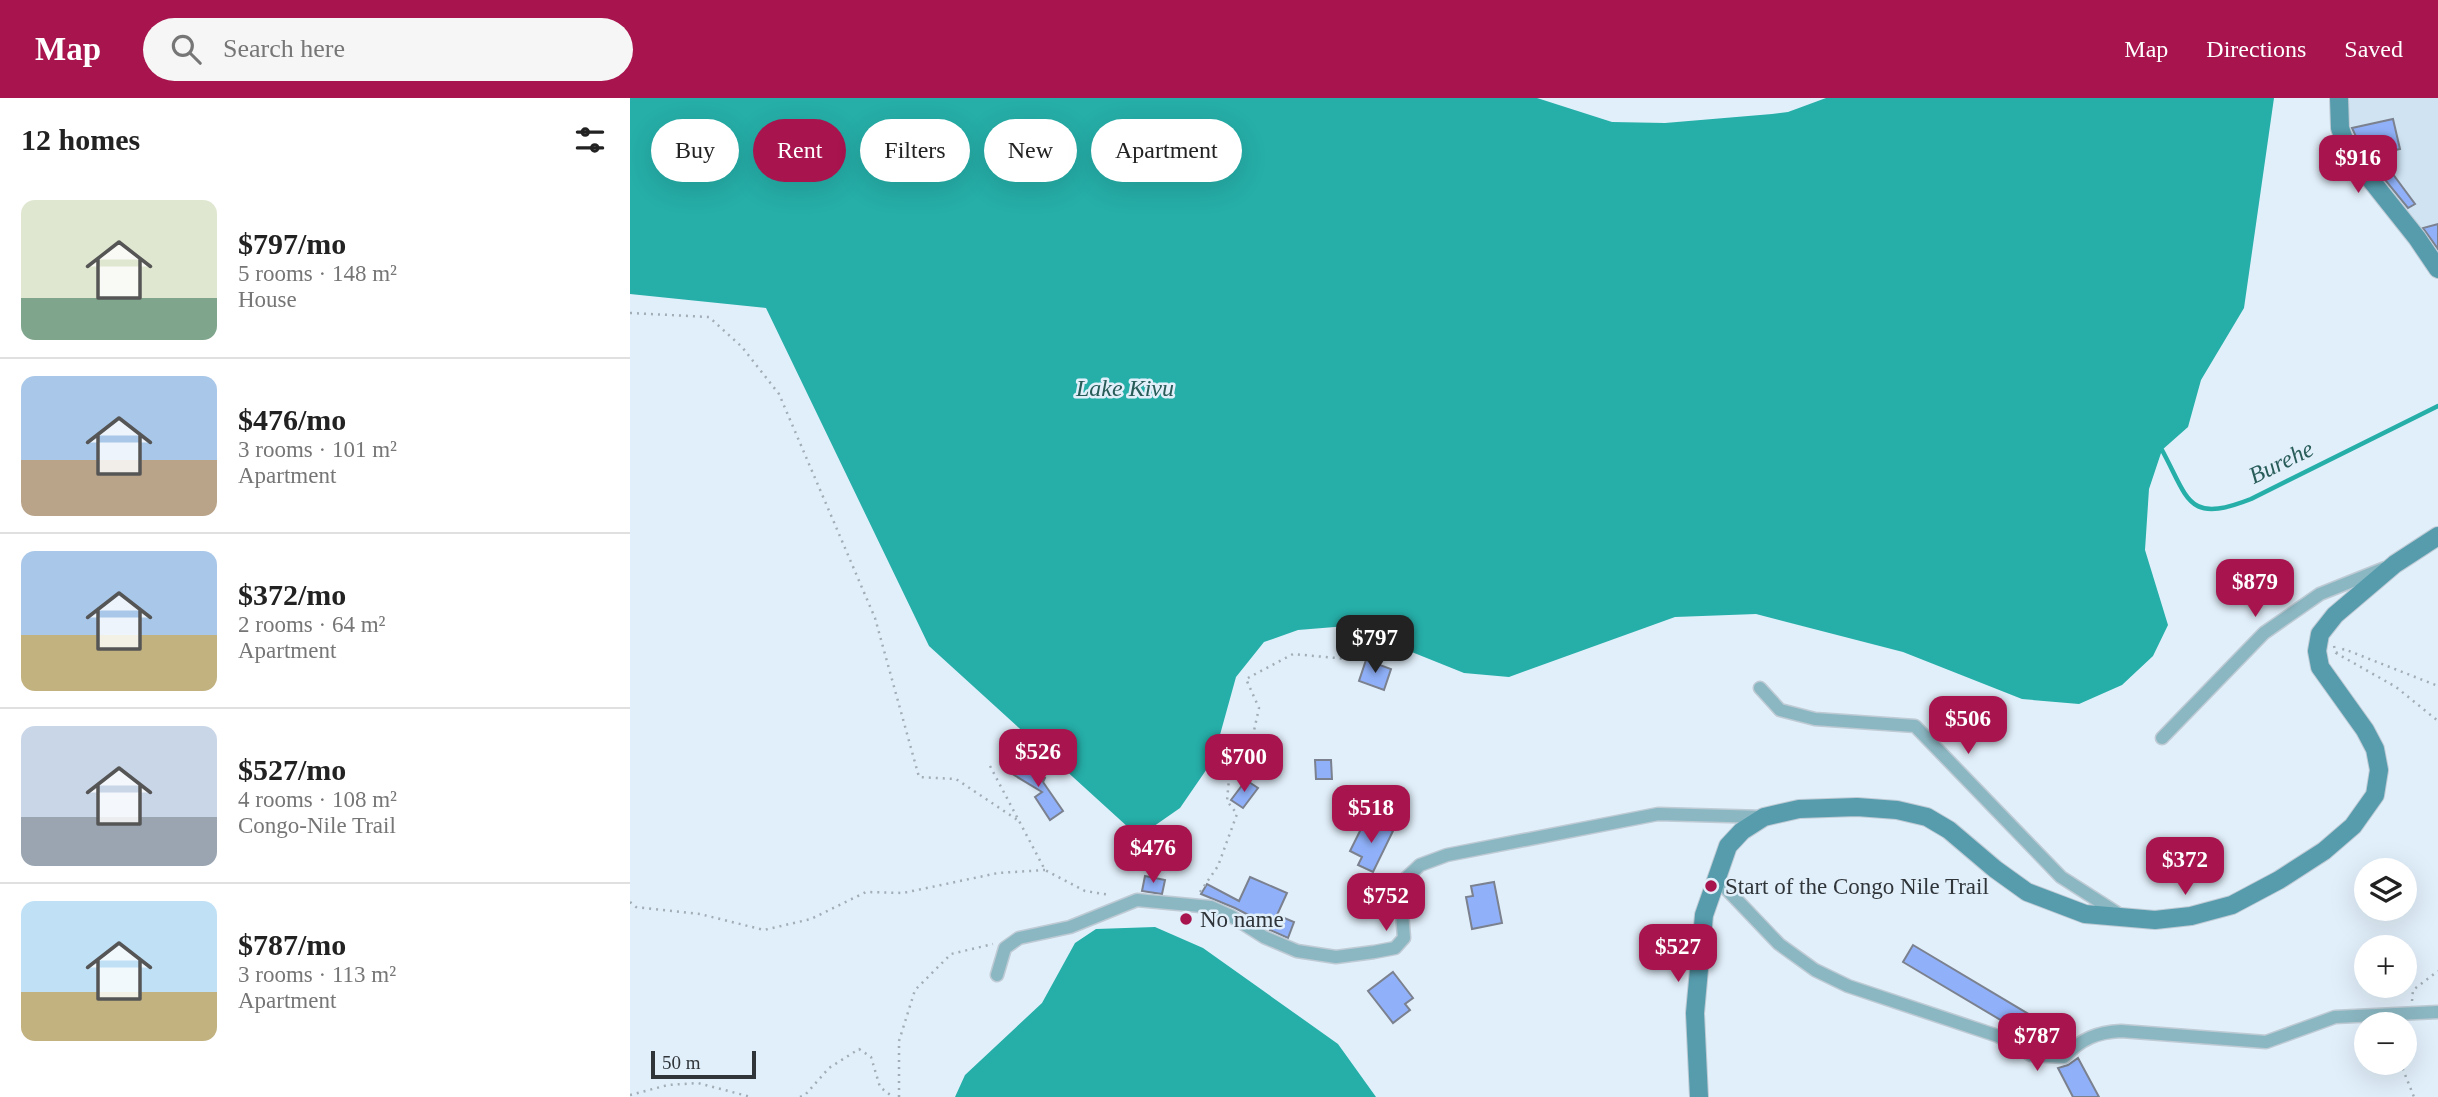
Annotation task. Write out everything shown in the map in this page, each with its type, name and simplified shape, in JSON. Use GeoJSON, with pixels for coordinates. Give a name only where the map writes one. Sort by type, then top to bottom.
{"type":"FeatureCollection","features":[{"type":"Feature","properties":{"kind":"main road"},"geometry":{"type":"LineString","coordinates":[[2339,98],[2340,128],[2346,145],[2438,269]]}},
{"type":"Feature","properties":{"kind":"main road"},"geometry":{"type":"LineString","coordinates":[[1699,1097],[1695,1013],[1704,915],[1728,846],[1742,831],[1764,817],[1799,809],[1857,807],[1897,810],[1927,817],[1948,830],[2027,892],[2085,914],[2155,920],[2191,916],[2232,905],[2279,880],[2324,851],[2353,826],[2375,795],[2379,770],[2375,749],[2365,730],[2320,667],[2317,651],[2320,634],[2334,615],[2395,564],[2438,536]]}},
{"type":"Feature","properties":{"kind":"street"},"geometry":{"type":"LineString","coordinates":[[2162,738],[2264,633],[2320,593],[2395,564]]}},
{"type":"Feature","properties":{"kind":"street"},"geometry":{"type":"LineString","coordinates":[[1760,688],[1780,710],[1815,719],[1915,726],[2061,877],[2125,918]]}},
{"type":"Feature","properties":{"kind":"street"},"geometry":{"type":"LineString","coordinates":[[997,975],[1005,948],[1019,938],[1070,927],[1137,900],[1211,907],[1264,937],[1297,951],[1336,957],[1395,948],[1404,939],[1402,912],[1405,879],[1420,865],[1447,855],[1658,814],[1764,817]]}},
{"type":"Feature","properties":{"kind":"street"},"geometry":{"type":"LineString","coordinates":[[1715,877],[1779,944],[1815,970],[1848,986],[1998,1036],[2031,1055],[2064,1057],[2075,1045],[2099,1032],[2121,1031],[2266,1042],[2336,1017],[2354,1016]]}},
{"type":"Feature","properties":{"kind":"street"},"geometry":{"type":"LineString","coordinates":[[2417,1013],[2438,1012]]}},
{"type":"Feature","properties":{"kind":"path"},"geometry":{"type":"LineString","coordinates":[[630,313],[709,317],[742,347],[779,394],[875,618],[919,777],[956,779],[1019,821]]}},
{"type":"Feature","properties":{"kind":"path"},"geometry":{"type":"LineString","coordinates":[[2337,640],[2334,647],[2336,653],[2396,687],[2438,721]]}},
{"type":"Feature","properties":{"kind":"path"},"geometry":{"type":"LineString","coordinates":[[2336,653],[2344,649],[2438,686]]}},
{"type":"Feature","properties":{"kind":"path"},"geometry":{"type":"LineString","coordinates":[[1195,905],[1201,889],[1218,866],[1237,814],[1227,801],[1229,779],[1250,749],[1259,708],[1246,679],[1293,654],[1358,660]]}},
{"type":"Feature","properties":{"kind":"path"},"geometry":{"type":"LineString","coordinates":[[990,766],[1045,870]]}},
{"type":"Feature","properties":{"kind":"path"},"geometry":{"type":"LineString","coordinates":[[1139,837],[1142,853]]}},
{"type":"Feature","properties":{"kind":"path"},"geometry":{"type":"LineString","coordinates":[[630,902],[636,907],[700,914],[764,930],[811,919],[866,892],[904,893],[998,873],[1045,870],[1085,891],[1111,896]]}},
{"type":"Feature","properties":{"kind":"path"},"geometry":{"type":"LineString","coordinates":[[900,1097],[900,1041],[915,990],[951,954],[1019,938]]}},
{"type":"Feature","properties":{"kind":"path"},"geometry":{"type":"LineString","coordinates":[[2413,1012],[2413,990],[2438,971]]}},
{"type":"Feature","properties":{"kind":"path"},"geometry":{"type":"LineString","coordinates":[[800,1097],[805,1095],[829,1068],[859,1049],[871,1057],[880,1087],[893,1097]]}},
{"type":"Feature","properties":{"kind":"path"},"geometry":{"type":"LineString","coordinates":[[2405,1075],[2414,1097]]}},
{"type":"Feature","properties":{"kind":"path"},"geometry":{"type":"LineString","coordinates":[[630,1095],[668,1085],[698,1083],[751,1097]]}},
{"type":"Feature","properties":{"kind":"shaded area"},"geometry":{"type":"Polygon","coordinates":[[[2340,98],[2438,98],[2438,265],[2346,144],[2340,98]]]}},
{"type":"Feature","properties":{"kind":"water","name":"Lake Kivu"},"geometry":{"type":"Polygon","coordinates":[[[630,98],[1537,98],[1612,122],[1665,123],[1788,112],[1826,98],[2274,98],[2244,308],[2201,380],[2188,427],[2162,450],[2149,489],[2145,550],[2168,625],[2153,656],[2122,685],[2079,704],[2022,699],[1903,652],[1756,614],[1675,617],[1509,677],[1464,673],[1347,626],[1298,630],[1264,642],[1236,677],[1213,760],[1180,808],[1147,831],[1129,828],[929,646],[766,308],[630,294],[630,98]]]}},
{"type":"Feature","properties":{"kind":"water"},"geometry":{"type":"Polygon","coordinates":[[[1155,927],[1203,948],[1338,1044],[1376,1097],[955,1097],[965,1075],[1042,1003],[1075,943],[1096,929],[1155,927]]]}},
{"type":"Feature","properties":{"kind":"building"},"geometry":{"type":"Polygon","coordinates":[[[2393,119],[2400,149],[2378,154],[2415,204],[2408,208],[2364,154],[2352,128],[2393,119]]]}},
{"type":"Feature","properties":{"kind":"building"},"geometry":{"type":"Polygon","coordinates":[[[2438,224],[2438,249],[2423,228],[2438,224]]]}},
{"type":"Feature","properties":{"kind":"building"},"geometry":{"type":"Polygon","coordinates":[[[1366,660],[1391,669],[1384,690],[1359,681],[1366,660]]]}},
{"type":"Feature","properties":{"kind":"building"},"geometry":{"type":"Polygon","coordinates":[[[1315,760],[1331,760],[1332,779],[1316,779],[1315,760]]]}},
{"type":"Feature","properties":{"kind":"building"},"geometry":{"type":"Polygon","coordinates":[[[1016,761],[1045,778],[1043,782],[1063,811],[1050,820],[1035,797],[1042,792],[1009,772],[1016,761]]]}},
{"type":"Feature","properties":{"kind":"building"},"geometry":{"type":"Polygon","coordinates":[[[1246,780],[1258,788],[1243,808],[1231,800],[1246,780]]]}},
{"type":"Feature","properties":{"kind":"building"},"geometry":{"type":"Polygon","coordinates":[[[1372,821],[1393,831],[1373,872],[1358,865],[1362,857],[1350,851],[1362,827],[1367,830],[1372,821]]]}},
{"type":"Feature","properties":{"kind":"building"},"geometry":{"type":"Polygon","coordinates":[[[1145,876],[1165,880],[1162,894],[1142,891],[1145,876]]]}},
{"type":"Feature","properties":{"kind":"building"},"geometry":{"type":"Polygon","coordinates":[[[1250,877],[1287,893],[1277,915],[1294,922],[1288,938],[1235,908],[1201,894],[1207,884],[1239,901],[1250,877]]]}},
{"type":"Feature","properties":{"kind":"building"},"geometry":{"type":"Polygon","coordinates":[[[1494,882],[1502,923],[1472,929],[1466,897],[1473,896],[1471,886],[1494,882]]]}},
{"type":"Feature","properties":{"kind":"building"},"geometry":{"type":"Polygon","coordinates":[[[1913,945],[2067,1037],[2060,1048],[2046,1047],[1903,962],[1913,945]]]}},
{"type":"Feature","properties":{"kind":"building"},"geometry":{"type":"Polygon","coordinates":[[[1393,972],[1413,998],[1405,1004],[1410,1010],[1393,1023],[1368,991],[1393,972]]]}},
{"type":"Feature","properties":{"kind":"building"},"geometry":{"type":"Polygon","coordinates":[[[2078,1058],[2099,1097],[2073,1097],[2058,1068],[2078,1058]]]}},
{"type":"Feature","properties":{"kind":"waterway","name":"Burehe"},"geometry":{"type":"LineString","coordinates":[[2162,450],[2185,494],[2202,508],[2214,509],[2251,499],[2438,406]]}},
{"type":"Feature","properties":{"kind":"place","name":"Start of the Congo Nile Trail"},"geometry":{"type":"Point","coordinates":[1711,886]}},
{"type":"Feature","properties":{"kind":"place","name":"No name"},"geometry":{"type":"Point","coordinates":[1186,919]}}]}
